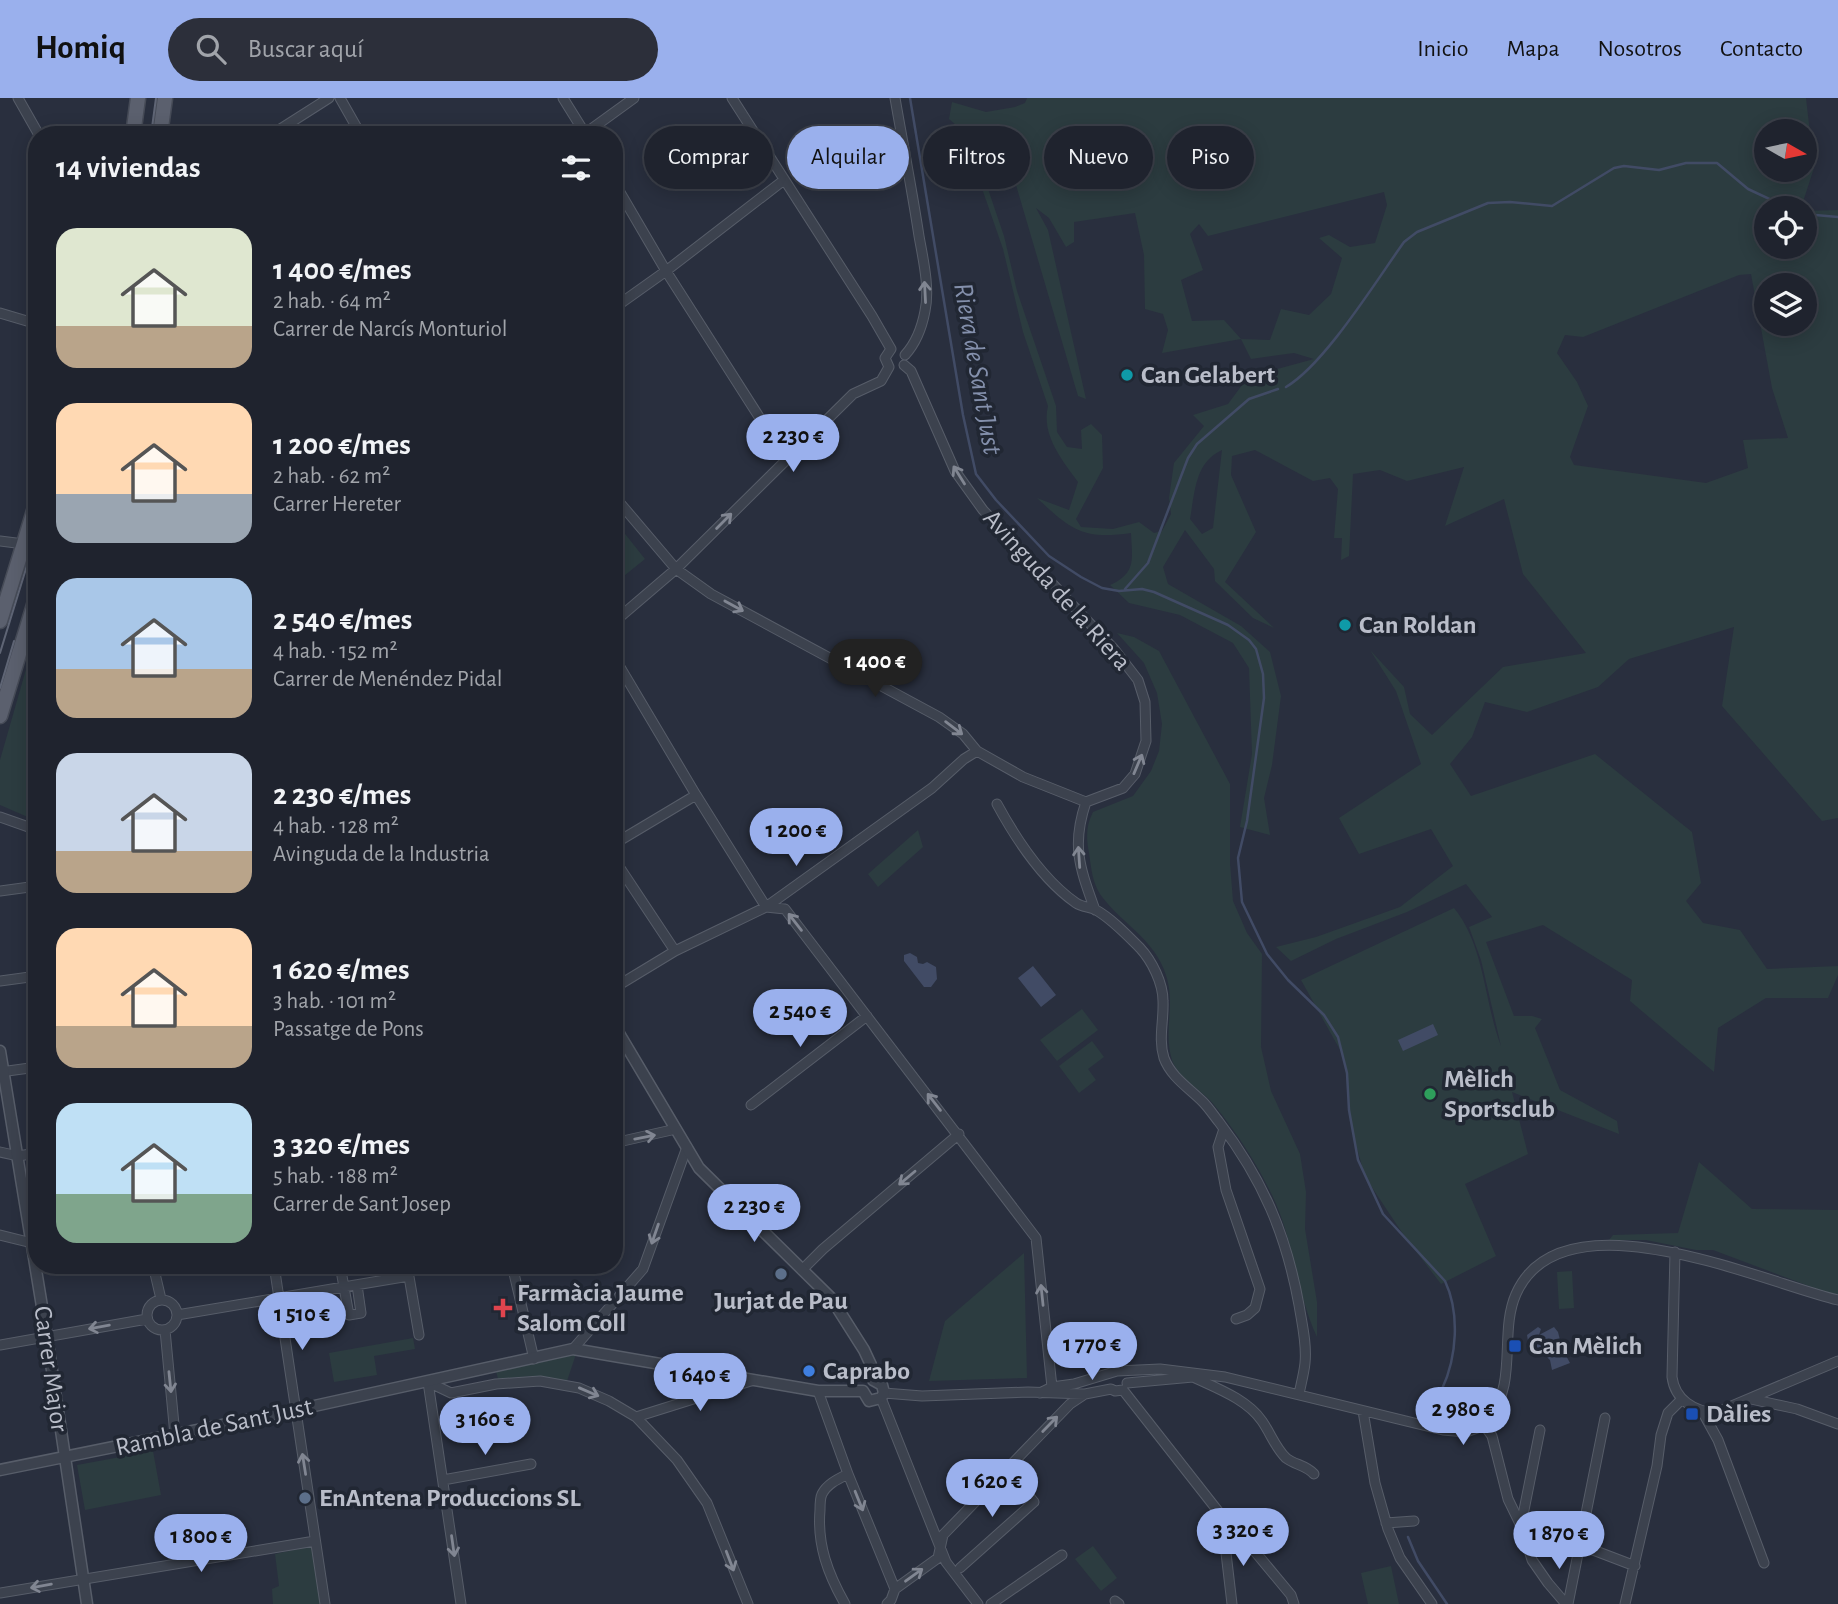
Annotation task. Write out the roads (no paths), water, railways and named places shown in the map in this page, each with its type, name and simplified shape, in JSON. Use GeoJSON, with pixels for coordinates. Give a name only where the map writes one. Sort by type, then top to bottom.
{"type":"FeatureCollection","features":[{"type":"Feature","properties":{"kind":"main road"},"geometry":{"type":"LineString","coordinates":[[135,126],[138,98]]}},
{"type":"Feature","properties":{"kind":"main road"},"geometry":{"type":"LineString","coordinates":[[161,126],[165,98]]}},
{"type":"Feature","properties":{"kind":"main road"},"geometry":{"type":"LineString","coordinates":[[0,621],[28,531]]}},
{"type":"Feature","properties":{"kind":"main road"},"geometry":{"type":"LineString","coordinates":[[0,716],[28,624]]}},
{"type":"Feature","properties":{"kind":"street"},"geometry":{"type":"LineString","coordinates":[[18,98],[33,126]]}},
{"type":"Feature","properties":{"kind":"street"},"geometry":{"type":"LineString","coordinates":[[285,126],[329,98]]}},
{"type":"Feature","properties":{"kind":"street"},"geometry":{"type":"LineString","coordinates":[[340,98],[356,126]]}},
{"type":"Feature","properties":{"kind":"street"},"geometry":{"type":"LineString","coordinates":[[563,98],[580,126]]}},
{"type":"Feature","properties":{"kind":"street"},"geometry":{"type":"LineString","coordinates":[[596,126],[634,98]]}},
{"type":"Feature","properties":{"kind":"street"},"geometry":{"type":"LineString","coordinates":[[732,98],[891,349]]}},
{"type":"Feature","properties":{"kind":"street"},"geometry":{"type":"LineString","coordinates":[[889,367],[898,369],[914,346],[926,310],[922,252],[895,98]]}},
{"type":"Feature","properties":{"kind":"street"},"geometry":{"type":"LineString","coordinates":[[623,302],[784,180]]}},
{"type":"Feature","properties":{"kind":"street"},"geometry":{"type":"LineString","coordinates":[[623,197],[786,459]]}},
{"type":"Feature","properties":{"kind":"street"},"geometry":{"type":"LineString","coordinates":[[0,313],[28,321]]}},
{"type":"Feature","properties":{"kind":"street"},"geometry":{"type":"LineString","coordinates":[[891,349],[901,349],[904,360]]}},
{"type":"Feature","properties":{"kind":"street"},"geometry":{"type":"LineString","coordinates":[[889,367],[885,358],[891,349]]}},
{"type":"Feature","properties":{"kind":"street","name":"Avinguda de la Riera"},"geometry":{"type":"LineString","coordinates":[[904,360],[956,471],[983,510],[1108,643],[1138,680],[1145,702],[1146,741],[1135,774],[1123,788],[1086,802]]}},
{"type":"Feature","properties":{"kind":"street"},"geometry":{"type":"LineString","coordinates":[[623,614],[676,569],[853,394],[881,381],[889,367]]}},
{"type":"Feature","properties":{"kind":"street"},"geometry":{"type":"LineString","coordinates":[[623,507],[676,569],[711,594],[939,717],[963,734],[977,751],[1023,777],[1086,802],[1078,824],[1079,866],[1095,910]]}},
{"type":"Feature","properties":{"kind":"street"},"geometry":{"type":"LineString","coordinates":[[0,541],[24,544]]}},
{"type":"Feature","properties":{"kind":"street"},"geometry":{"type":"LineString","coordinates":[[623,672],[766,907]]}},
{"type":"Feature","properties":{"kind":"street"},"geometry":{"type":"LineString","coordinates":[[623,983],[675,951],[766,907],[932,788],[977,751]]}},
{"type":"Feature","properties":{"kind":"street"},"geometry":{"type":"LineString","coordinates":[[623,839],[696,795]]}},
{"type":"Feature","properties":{"kind":"street"},"geometry":{"type":"LineString","coordinates":[[997,804],[1017,840],[1055,883],[1078,904],[1095,910],[1113,922],[1141,949],[1160,982],[1164,1057],[1177,1078],[1205,1104],[1257,1177],[1278,1226],[1290,1267],[1304,1337],[1305,1362],[1299,1394]]}},
{"type":"Feature","properties":{"kind":"street"},"geometry":{"type":"LineString","coordinates":[[0,817],[28,827]]}},
{"type":"Feature","properties":{"kind":"street"},"geometry":{"type":"LineString","coordinates":[[623,873],[675,951]]}},
{"type":"Feature","properties":{"kind":"street"},"geometry":{"type":"LineString","coordinates":[[0,891],[28,887]]}},
{"type":"Feature","properties":{"kind":"street"},"geometry":{"type":"LineString","coordinates":[[766,907],[785,909],[1036,1238],[1052,1387]]}},
{"type":"Feature","properties":{"kind":"street"},"geometry":{"type":"LineString","coordinates":[[0,981],[28,977]]}},
{"type":"Feature","properties":{"kind":"street"},"geometry":{"type":"LineString","coordinates":[[751,1105],[867,1016]]}},
{"type":"Feature","properties":{"kind":"street"},"geometry":{"type":"LineString","coordinates":[[623,1040],[699,1168],[831,1298],[864,1350],[871,1365],[873,1380]]}},
{"type":"Feature","properties":{"kind":"street","name":"Carrer Major"},"geometry":{"type":"LineString","coordinates":[[0,1051],[28,1210]]}},
{"type":"Feature","properties":{"kind":"street"},"geometry":{"type":"LineString","coordinates":[[2,1073],[28,1069]]}},
{"type":"Feature","properties":{"kind":"street"},"geometry":{"type":"LineString","coordinates":[[623,1141],[676,1129]]}},
{"type":"Feature","properties":{"kind":"street"},"geometry":{"type":"LineString","coordinates":[[1224,1129],[1218,1147],[1226,1190],[1260,1289],[1255,1308],[1247,1315],[1236,1318]]}},
{"type":"Feature","properties":{"kind":"street"},"geometry":{"type":"LineString","coordinates":[[802,1270],[823,1249],[959,1134]]}},
{"type":"Feature","properties":{"kind":"street"},"geometry":{"type":"LineString","coordinates":[[573,1349],[643,1269],[687,1147]]}},
{"type":"Feature","properties":{"kind":"street"},"geometry":{"type":"LineString","coordinates":[[0,1152],[18,1156],[28,1154]]}},
{"type":"Feature","properties":{"kind":"street"},"geometry":{"type":"LineString","coordinates":[[0,1235],[28,1241]]}},
{"type":"Feature","properties":{"kind":"street"},"geometry":{"type":"LineString","coordinates":[[1489,1418],[1504,1388],[1510,1308],[1526,1275],[1545,1260],[1570,1249],[1602,1245],[1675,1252],[1838,1300]]}},
{"type":"Feature","properties":{"kind":"street"},"geometry":{"type":"LineString","coordinates":[[1675,1252],[1673,1386],[1682,1399],[1702,1412],[1718,1440],[1764,1563]]}},
{"type":"Feature","properties":{"kind":"street","name":"Carrer Major"},"geometry":{"type":"LineString","coordinates":[[38,1274],[87,1604]]}},
{"type":"Feature","properties":{"kind":"street"},"geometry":{"type":"LineString","coordinates":[[155,1274],[161,1300]]}},
{"type":"Feature","properties":{"kind":"street"},"geometry":{"type":"LineString","coordinates":[[275,1274],[325,1604]]}},
{"type":"Feature","properties":{"kind":"street"},"geometry":{"type":"LineString","coordinates":[[342,1274],[349,1315],[362,1313],[357,1285]]}},
{"type":"Feature","properties":{"kind":"street"},"geometry":{"type":"LineString","coordinates":[[514,1274],[534,1359]]}},
{"type":"Feature","properties":{"kind":"street"},"geometry":{"type":"LineString","coordinates":[[177,1315],[270,1297],[279,1299],[409,1276],[419,1335]]}},
{"type":"Feature","properties":{"kind":"street"},"geometry":{"type":"LineString","coordinates":[[161,1300],[172,1304],[177,1315],[174,1324],[165,1330],[154,1328],[147,1319],[149,1306],[161,1300]]}},
{"type":"Feature","properties":{"kind":"street"},"geometry":{"type":"LineString","coordinates":[[0,1345],[147,1319]]}},
{"type":"Feature","properties":{"kind":"street"},"geometry":{"type":"LineString","coordinates":[[165,1330],[176,1435]]}},
{"type":"Feature","properties":{"kind":"street"},"geometry":{"type":"LineString","coordinates":[[573,1349],[818,1391],[863,1391]]}},
{"type":"Feature","properties":{"kind":"street","name":"Rambla de Sant Just"},"geometry":{"type":"LineString","coordinates":[[0,1470],[486,1370],[573,1349]]}},
{"type":"Feature","properties":{"kind":"street"},"geometry":{"type":"LineString","coordinates":[[1702,1412],[1715,1413],[1838,1361]]}},
{"type":"Feature","properties":{"kind":"street"},"geometry":{"type":"LineString","coordinates":[[1041,1393],[1052,1387],[1113,1372],[1160,1369],[1225,1377],[1443,1430],[1466,1432],[1477,1428],[1488,1429]]}},
{"type":"Feature","properties":{"kind":"street"},"geometry":{"type":"LineString","coordinates":[[486,1370],[496,1384]]}},
{"type":"Feature","properties":{"kind":"street"},"geometry":{"type":"LineString","coordinates":[[863,1391],[869,1401],[882,1396],[1085,1394],[1111,1390],[1119,1392],[1125,1386],[1127,1377],[1123,1372],[1113,1372]]}},
{"type":"Feature","properties":{"kind":"street"},"geometry":{"type":"LineString","coordinates":[[1111,1390],[1107,1382],[1113,1372]]}},
{"type":"Feature","properties":{"kind":"street"},"geometry":{"type":"LineString","coordinates":[[1125,1386],[1208,1375]]}},
{"type":"Feature","properties":{"kind":"street"},"geometry":{"type":"LineString","coordinates":[[1192,1377],[1225,1392],[1256,1414],[1275,1445],[1289,1461],[1309,1468],[1314,1474]]}},
{"type":"Feature","properties":{"kind":"street"},"geometry":{"type":"LineString","coordinates":[[636,1417],[757,1380]]}},
{"type":"Feature","properties":{"kind":"street"},"geometry":{"type":"LineString","coordinates":[[863,1391],[867,1382],[873,1380],[882,1385],[882,1396],[946,1562],[978,1604]]}},
{"type":"Feature","properties":{"kind":"street"},"geometry":{"type":"LineString","coordinates":[[428,1382],[452,1393],[496,1384],[540,1381],[579,1388],[636,1417],[677,1460],[707,1503],[748,1604]]}},
{"type":"Feature","properties":{"kind":"street"},"geometry":{"type":"LineString","coordinates":[[428,1382],[461,1604]]}},
{"type":"Feature","properties":{"kind":"street"},"geometry":{"type":"LineString","coordinates":[[1125,1386],[1225,1520],[1223,1530],[1226,1534],[1232,1604]]}},
{"type":"Feature","properties":{"kind":"street"},"geometry":{"type":"LineString","coordinates":[[818,1391],[848,1474],[895,1589]]}},
{"type":"Feature","properties":{"kind":"street"},"geometry":{"type":"LineString","coordinates":[[887,1604],[895,1589],[938,1558],[943,1535],[1070,1404],[1085,1394]]}},
{"type":"Feature","properties":{"kind":"street"},"geometry":{"type":"LineString","coordinates":[[1750,1398],[1797,1409],[1838,1424]]}},
{"type":"Feature","properties":{"kind":"street"},"geometry":{"type":"LineString","coordinates":[[1625,1604],[1665,1422],[1668,1413],[1682,1399]]}},
{"type":"Feature","properties":{"kind":"street"},"geometry":{"type":"LineString","coordinates":[[1363,1411],[1375,1483],[1386,1523],[1400,1558],[1432,1604]]}},
{"type":"Feature","properties":{"kind":"street"},"geometry":{"type":"LineString","coordinates":[[1477,1428],[1477,1417],[1483,1415],[1489,1418],[1491,1424],[1488,1429]]}},
{"type":"Feature","properties":{"kind":"street"},"geometry":{"type":"LineString","coordinates":[[1567,1604],[1605,1418]]}},
{"type":"Feature","properties":{"kind":"street"},"geometry":{"type":"LineString","coordinates":[[1488,1429],[1508,1499],[1522,1527],[1532,1560],[1567,1604]]}},
{"type":"Feature","properties":{"kind":"street"},"geometry":{"type":"LineString","coordinates":[[1522,1527],[1540,1430]]}},
{"type":"Feature","properties":{"kind":"street"},"geometry":{"type":"LineString","coordinates":[[443,1480],[531,1464]]}},
{"type":"Feature","properties":{"kind":"street"},"geometry":{"type":"LineString","coordinates":[[960,1568],[1034,1502],[1006,1469]]}},
{"type":"Feature","properties":{"kind":"street"},"geometry":{"type":"LineString","coordinates":[[845,1604],[831,1579],[821,1549],[819,1518],[821,1495],[832,1482],[848,1474]]}},
{"type":"Feature","properties":{"kind":"street"},"geometry":{"type":"LineString","coordinates":[[1225,1520],[1233,1519],[1238,1526],[1237,1530],[1291,1595],[1294,1604]]}},
{"type":"Feature","properties":{"kind":"street"},"geometry":{"type":"LineString","coordinates":[[1386,1523],[1414,1521]]}},
{"type":"Feature","properties":{"kind":"street"},"geometry":{"type":"LineString","coordinates":[[1522,1527],[1635,1566]]}},
{"type":"Feature","properties":{"kind":"street"},"geometry":{"type":"LineString","coordinates":[[1226,1534],[1233,1534],[1237,1530]]}},
{"type":"Feature","properties":{"kind":"street"},"geometry":{"type":"LineString","coordinates":[[0,1593],[315,1541]]}},
{"type":"Feature","properties":{"kind":"street"},"geometry":{"type":"LineString","coordinates":[[991,1604],[1062,1555]]}},
{"type":"Feature","properties":{"kind":"water"},"geometry":{"type":"Polygon","coordinates":[[[910,953],[917,957],[918,963],[927,962],[936,967],[937,979],[931,987],[924,987],[904,961],[904,955],[910,953]]]}},
{"type":"Feature","properties":{"kind":"water"},"geometry":{"type":"Polygon","coordinates":[[[1033,966],[1056,995],[1041,1007],[1018,978],[1033,966]]]}},
{"type":"Feature","properties":{"kind":"water"},"geometry":{"type":"Polygon","coordinates":[[[1433,1024],[1438,1035],[1403,1051],[1398,1040],[1433,1024]]]}},
{"type":"Feature","properties":{"kind":"water"},"geometry":{"type":"Polygon","coordinates":[[[1538,1327],[1541,1329],[1539,1335],[1554,1327],[1570,1363],[1552,1370],[1550,1360],[1537,1348],[1536,1339],[1528,1341],[1527,1335],[1538,1327]]]}},
{"type":"Feature","properties":{"kind":"waterway","name":"Riera de Sant Just"},"geometry":{"type":"LineString","coordinates":[[910,98],[963,415],[976,474],[996,500],[1049,556],[1081,577],[1102,588],[1154,592],[1228,625],[1249,640],[1256,649],[1263,674],[1264,698],[1247,821],[1238,858],[1242,902],[1267,954],[1288,980],[1324,1015],[1338,1037],[1347,1073],[1349,1110],[1358,1160],[1383,1214],[1445,1281],[1450,1294],[1455,1321],[1451,1363],[1442,1389],[1425,1418]]}},
{"type":"Feature","properties":{"kind":"waterway"},"geometry":{"type":"LineString","coordinates":[[1286,387],[1301,376],[1333,341],[1404,242],[1417,232],[1488,203],[1552,206],[1614,168],[1624,166],[1659,170],[1686,163],[1717,163],[1748,189],[1763,196]]}},
{"type":"Feature","properties":{"kind":"waterway"},"geometry":{"type":"LineString","coordinates":[[1817,215],[1838,217]]}},
{"type":"Feature","properties":{"kind":"waterway"},"geometry":{"type":"LineString","coordinates":[[1125,589],[1148,563],[1188,458],[1197,444],[1249,399],[1278,389]]}},
{"type":"Feature","properties":{"kind":"waterway","name":"Riera de Sant Just"},"geometry":{"type":"LineString","coordinates":[[1408,1537],[1418,1561],[1447,1604]]}},
{"type":"Feature","properties":{"kind":"tram line"},"geometry":{"type":"LineString","coordinates":[[152,126],[156,98]]}},
{"type":"Feature","properties":{"kind":"tram line"},"geometry":{"type":"LineString","coordinates":[[0,653],[28,562]]}},
{"type":"Feature","properties":{"kind":"tram line"},"geometry":{"type":"LineString","coordinates":[[0,688],[14,641]]}},
{"type":"Feature","properties":{"kind":"place","name":"Can Gelabert"},"geometry":{"type":"Point","coordinates":[1127,375]}},
{"type":"Feature","properties":{"kind":"place","name":"Can Roldan"},"geometry":{"type":"Point","coordinates":[1345,625]}},
{"type":"Feature","properties":{"kind":"place","name":"Mèlich Sportsclub"},"geometry":{"type":"Point","coordinates":[1430,1094]}},
{"type":"Feature","properties":{"kind":"place","name":"Jurjat de Pau"},"geometry":{"type":"Point","coordinates":[781,1274]}},
{"type":"Feature","properties":{"kind":"place","name":"Farmàcia Jaume Salom Coll"},"geometry":{"type":"Point","coordinates":[503,1308]}},
{"type":"Feature","properties":{"kind":"place","name":"Can Mèlich"},"geometry":{"type":"Point","coordinates":[1515,1346]}},
{"type":"Feature","properties":{"kind":"place","name":"Caprabo"},"geometry":{"type":"Point","coordinates":[809,1371]}},
{"type":"Feature","properties":{"kind":"place","name":"Dàlies"},"geometry":{"type":"Point","coordinates":[1692,1414]}},
{"type":"Feature","properties":{"kind":"place","name":"EnAntena Produccions SL"},"geometry":{"type":"Point","coordinates":[305,1498]}}]}
